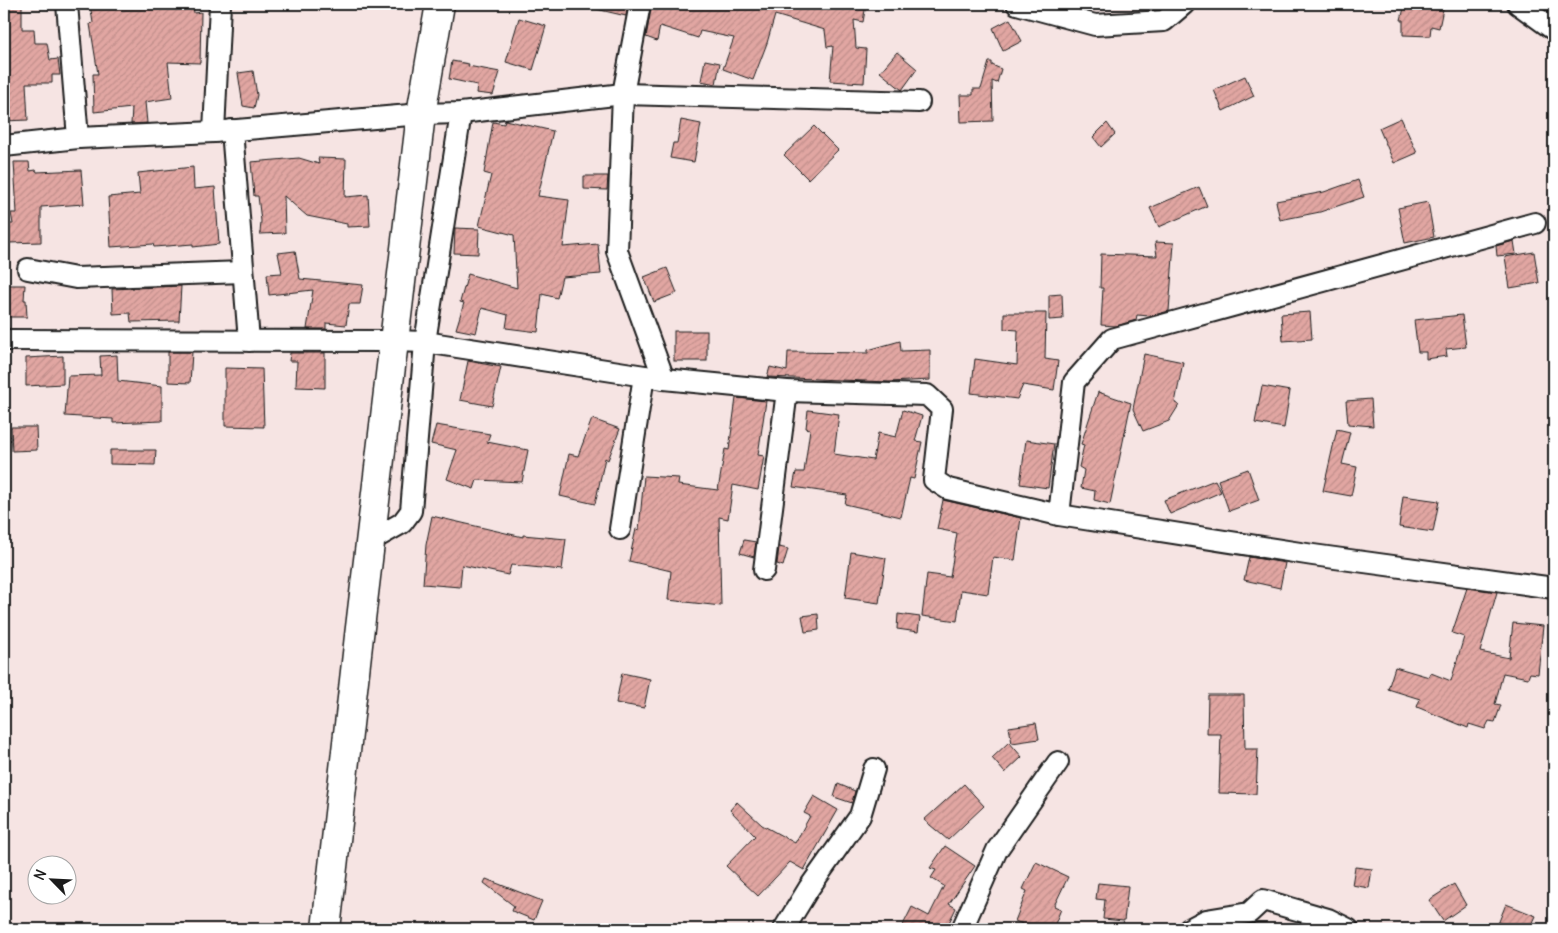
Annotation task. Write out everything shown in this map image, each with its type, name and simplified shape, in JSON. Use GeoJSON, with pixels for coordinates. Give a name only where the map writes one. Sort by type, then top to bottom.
{"type":"FeatureCollection","features":[{"type":"Feature","properties":{"kind":"highway"},"geometry":{"type":"LineString","coordinates":[[326,929],[421,114],[440,4]]}},
{"type":"Feature","properties":{"kind":"street"},"geometry":{"type":"LineString","coordinates":[[67,4],[78,138]]}},
{"type":"Feature","properties":{"kind":"street"},"geometry":{"type":"LineString","coordinates":[[220,4],[223,131],[243,272],[249,341]]}},
{"type":"Feature","properties":{"kind":"street"},"geometry":{"type":"LineString","coordinates":[[640,4],[623,94],[617,251],[664,379]]}},
{"type":"Feature","properties":{"kind":"street"},"geometry":{"type":"LineString","coordinates":[[1017,4],[1095,26],[1164,21],[1184,4]]}},
{"type":"Feature","properties":{"kind":"street"},"geometry":{"type":"LineString","coordinates":[[1518,4],[1554,30]]}},
{"type":"Feature","properties":{"kind":"street"},"geometry":{"type":"LineString","coordinates":[[4,146],[78,138],[223,131],[421,114],[461,113],[623,94],[919,102]]}},
{"type":"Feature","properties":{"kind":"street"},"geometry":{"type":"LineString","coordinates":[[370,541],[402,524],[411,511],[426,342],[461,113]]}},
{"type":"Feature","properties":{"kind":"street"},"geometry":{"type":"LineString","coordinates":[[1059,515],[1074,382],[1112,339],[1535,223]]}},
{"type":"Feature","properties":{"kind":"street"},"geometry":{"type":"LineString","coordinates":[[28,269],[76,278],[243,272]]}},
{"type":"Feature","properties":{"kind":"street"},"geometry":{"type":"LineString","coordinates":[[4,340],[426,342],[664,379],[787,391],[927,395],[942,409],[934,480],[948,489],[1059,515],[1313,555],[1554,588]]}},
{"type":"Feature","properties":{"kind":"street"},"geometry":{"type":"LineString","coordinates":[[620,529],[644,376]]}},
{"type":"Feature","properties":{"kind":"street"},"geometry":{"type":"LineString","coordinates":[[764,570],[787,391]]}},
{"type":"Feature","properties":{"kind":"street"},"geometry":{"type":"LineString","coordinates":[[962,929],[997,850],[1058,762]]}},
{"type":"Feature","properties":{"kind":"street"},"geometry":{"type":"LineString","coordinates":[[784,929],[809,888],[860,816],[874,769]]}},
{"type":"Feature","properties":{"kind":"street"},"geometry":{"type":"LineString","coordinates":[[1189,929],[1206,920],[1249,912],[1263,900],[1328,919],[1348,929]]}},
{"type":"Feature","properties":{"kind":"building"},"geometry":{"type":"Polygon","coordinates":[[[4,4],[22,4],[22,29],[34,29],[35,43],[47,43],[50,60],[58,59],[60,75],[52,75],[52,83],[26,83],[28,120],[4,121],[4,4]]]}},
{"type":"Feature","properties":{"kind":"building"},"geometry":{"type":"Polygon","coordinates":[[[90,4],[193,4],[194,13],[201,12],[200,63],[168,62],[172,98],[145,102],[147,123],[131,124],[132,108],[94,112],[93,74],[98,74],[90,24],[93,23],[90,4]]]}},
{"type":"Feature","properties":{"kind":"building"},"geometry":{"type":"Polygon","coordinates":[[[596,4],[628,4],[626,16],[596,9],[596,4]]]}},
{"type":"Feature","properties":{"kind":"building"},"geometry":{"type":"Polygon","coordinates":[[[652,4],[866,4],[863,22],[854,20],[856,48],[866,49],[864,83],[830,81],[833,46],[827,47],[825,30],[775,15],[753,80],[723,69],[734,38],[700,31],[698,38],[660,26],[657,41],[646,37],[652,4]]]}},
{"type":"Feature","properties":{"kind":"building"},"geometry":{"type":"Polygon","coordinates":[[[1405,4],[1444,4],[1439,28],[1431,26],[1430,36],[1403,35],[1403,20],[1401,20],[1405,4]]]}},
{"type":"Feature","properties":{"kind":"building"},"geometry":{"type":"Polygon","coordinates":[[[519,18],[546,26],[533,70],[506,62],[519,18]]]}},
{"type":"Feature","properties":{"kind":"building"},"geometry":{"type":"Polygon","coordinates":[[[1010,19],[1022,41],[1003,51],[993,28],[1010,19]]]}},
{"type":"Feature","properties":{"kind":"building"},"geometry":{"type":"Polygon","coordinates":[[[897,52],[917,69],[902,90],[880,72],[897,52]]]}},
{"type":"Feature","properties":{"kind":"building"},"geometry":{"type":"Polygon","coordinates":[[[705,60],[720,63],[716,84],[701,81],[705,60]]]}},
{"type":"Feature","properties":{"kind":"building"},"geometry":{"type":"Polygon","coordinates":[[[452,61],[500,72],[493,95],[476,93],[477,85],[449,79],[452,61]]]}},
{"type":"Feature","properties":{"kind":"building"},"geometry":{"type":"Polygon","coordinates":[[[989,62],[992,62],[992,65],[1001,69],[997,83],[992,81],[993,121],[961,122],[960,95],[973,95],[973,89],[981,89],[989,62]]]}},
{"type":"Feature","properties":{"kind":"building"},"geometry":{"type":"Polygon","coordinates":[[[253,71],[257,95],[254,108],[243,106],[238,73],[253,71]]]}},
{"type":"Feature","properties":{"kind":"building"},"geometry":{"type":"Polygon","coordinates":[[[1245,76],[1254,96],[1223,111],[1214,90],[1245,76]]]}},
{"type":"Feature","properties":{"kind":"building"},"geometry":{"type":"Polygon","coordinates":[[[1401,118],[1417,153],[1394,163],[1379,128],[1401,118]]]}},
{"type":"Feature","properties":{"kind":"building"},"geometry":{"type":"Polygon","coordinates":[[[505,120],[553,131],[538,196],[569,200],[563,247],[598,244],[601,274],[562,277],[557,298],[542,294],[538,332],[506,328],[508,315],[482,308],[476,333],[456,329],[464,303],[460,302],[468,274],[517,288],[514,235],[479,226],[491,175],[484,173],[493,122],[504,124],[505,120]]]}},
{"type":"Feature","properties":{"kind":"building"},"geometry":{"type":"Polygon","coordinates":[[[681,120],[701,124],[694,162],[670,158],[673,143],[677,143],[681,120]]]}},
{"type":"Feature","properties":{"kind":"building"},"geometry":{"type":"Polygon","coordinates":[[[1107,123],[1115,134],[1101,147],[1093,137],[1107,123]]]}},
{"type":"Feature","properties":{"kind":"building"},"geometry":{"type":"Polygon","coordinates":[[[814,126],[838,150],[808,179],[784,155],[814,126]]]}},
{"type":"Feature","properties":{"kind":"building"},"geometry":{"type":"Polygon","coordinates":[[[299,158],[319,164],[318,158],[346,159],[345,197],[368,195],[370,226],[347,227],[347,224],[307,216],[284,196],[285,233],[260,234],[261,221],[258,196],[254,196],[251,162],[299,158]]]}},
{"type":"Feature","properties":{"kind":"building"},"geometry":{"type":"Polygon","coordinates":[[[14,162],[29,162],[30,171],[36,170],[37,172],[81,170],[84,204],[41,207],[41,242],[9,243],[9,224],[13,224],[11,213],[17,213],[14,162]]]}},
{"type":"Feature","properties":{"kind":"building"},"geometry":{"type":"Polygon","coordinates":[[[193,167],[194,189],[215,187],[219,244],[193,247],[193,244],[154,247],[153,244],[111,247],[108,197],[140,194],[138,173],[193,167]]]}},
{"type":"Feature","properties":{"kind":"building"},"geometry":{"type":"Polygon","coordinates":[[[584,176],[608,176],[607,190],[584,189],[584,176]]]}},
{"type":"Feature","properties":{"kind":"building"},"geometry":{"type":"Polygon","coordinates":[[[1358,180],[1364,197],[1320,212],[1280,220],[1276,201],[1324,192],[1358,180]]]}},
{"type":"Feature","properties":{"kind":"building"},"geometry":{"type":"Polygon","coordinates":[[[1199,187],[1207,206],[1159,227],[1150,208],[1199,187]]]}},
{"type":"Feature","properties":{"kind":"building"},"geometry":{"type":"Polygon","coordinates":[[[1428,202],[1434,237],[1405,243],[1398,208],[1428,202]]]}},
{"type":"Feature","properties":{"kind":"building"},"geometry":{"type":"Polygon","coordinates":[[[455,228],[479,229],[478,254],[454,253],[455,228]]]}},
{"type":"Feature","properties":{"kind":"building"},"geometry":{"type":"Polygon","coordinates":[[[1514,241],[1516,254],[1497,256],[1496,246],[1514,241]]]}},
{"type":"Feature","properties":{"kind":"building"},"geometry":{"type":"Polygon","coordinates":[[[1155,242],[1174,243],[1169,311],[1150,316],[1137,315],[1136,320],[1116,326],[1101,325],[1103,288],[1100,288],[1101,254],[1157,256],[1155,242]]]}},
{"type":"Feature","properties":{"kind":"building"},"geometry":{"type":"Polygon","coordinates":[[[295,251],[300,279],[363,285],[360,304],[349,304],[346,325],[326,323],[326,329],[307,329],[313,290],[269,295],[267,274],[282,273],[278,253],[295,251]]]}},
{"type":"Feature","properties":{"kind":"building"},"geometry":{"type":"Polygon","coordinates":[[[1534,252],[1539,283],[1510,288],[1505,257],[1534,252]]]}},
{"type":"Feature","properties":{"kind":"building"},"geometry":{"type":"Polygon","coordinates":[[[667,268],[677,293],[654,302],[644,277],[667,268]]]}},
{"type":"Feature","properties":{"kind":"building"},"geometry":{"type":"Polygon","coordinates":[[[4,285],[25,285],[24,300],[26,300],[27,317],[4,317],[4,285]]]}},
{"type":"Feature","properties":{"kind":"building"},"geometry":{"type":"Polygon","coordinates":[[[181,286],[179,321],[131,322],[130,313],[113,314],[112,289],[181,286]]]}},
{"type":"Feature","properties":{"kind":"building"},"geometry":{"type":"Polygon","coordinates":[[[1062,294],[1063,319],[1049,320],[1049,295],[1062,294]]]}},
{"type":"Feature","properties":{"kind":"building"},"geometry":{"type":"Polygon","coordinates":[[[1310,312],[1312,339],[1283,341],[1281,314],[1310,312]]]}},
{"type":"Feature","properties":{"kind":"building"},"geometry":{"type":"Polygon","coordinates":[[[1004,313],[1046,313],[1045,359],[1058,361],[1054,390],[1023,385],[1017,399],[971,393],[975,359],[1017,365],[1018,330],[1004,329],[1004,313]]]}},
{"type":"Feature","properties":{"kind":"building"},"geometry":{"type":"Polygon","coordinates":[[[1462,315],[1466,347],[1446,349],[1447,356],[1426,359],[1426,352],[1418,352],[1414,320],[1462,315]]]}},
{"type":"Feature","properties":{"kind":"building"},"geometry":{"type":"Polygon","coordinates":[[[674,331],[707,331],[707,361],[674,361],[674,331]]]}},
{"type":"Feature","properties":{"kind":"building"},"geometry":{"type":"Polygon","coordinates":[[[900,341],[901,351],[930,350],[930,380],[889,382],[767,377],[770,367],[787,371],[788,352],[868,353],[868,350],[900,341]]]}},
{"type":"Feature","properties":{"kind":"building"},"geometry":{"type":"Polygon","coordinates":[[[168,352],[192,352],[190,383],[168,382],[168,352]]]}},
{"type":"Feature","properties":{"kind":"building"},"geometry":{"type":"Polygon","coordinates":[[[290,353],[325,353],[325,388],[296,387],[297,361],[289,361],[290,353]]]}},
{"type":"Feature","properties":{"kind":"building"},"geometry":{"type":"Polygon","coordinates":[[[1144,354],[1183,362],[1175,403],[1179,405],[1169,421],[1143,431],[1133,409],[1144,354]]]}},
{"type":"Feature","properties":{"kind":"building"},"geometry":{"type":"Polygon","coordinates":[[[117,355],[118,381],[162,386],[162,421],[113,423],[113,419],[65,416],[68,376],[101,375],[100,356],[117,355]]]}},
{"type":"Feature","properties":{"kind":"building"},"geometry":{"type":"Polygon","coordinates":[[[63,356],[63,384],[26,386],[26,358],[63,356]]]}},
{"type":"Feature","properties":{"kind":"building"},"geometry":{"type":"Polygon","coordinates":[[[468,361],[501,367],[492,406],[460,400],[468,361]]]}},
{"type":"Feature","properties":{"kind":"building"},"geometry":{"type":"Polygon","coordinates":[[[225,368],[262,369],[264,427],[225,426],[225,368]]]}},
{"type":"Feature","properties":{"kind":"building"},"geometry":{"type":"Polygon","coordinates":[[[1262,386],[1290,391],[1284,428],[1255,423],[1262,386]]]}},
{"type":"Feature","properties":{"kind":"building"},"geometry":{"type":"Polygon","coordinates":[[[1098,392],[1131,403],[1110,504],[1094,500],[1095,491],[1081,488],[1084,470],[1079,467],[1084,445],[1081,444],[1098,392]]]}},
{"type":"Feature","properties":{"kind":"building"},"geometry":{"type":"Polygon","coordinates":[[[736,398],[766,401],[758,455],[764,456],[758,490],[733,485],[728,519],[719,517],[721,606],[668,600],[671,571],[629,561],[636,529],[639,530],[644,476],[679,478],[678,485],[718,490],[725,449],[729,450],[736,398]]]}},
{"type":"Feature","properties":{"kind":"building"},"geometry":{"type":"Polygon","coordinates":[[[1371,399],[1373,426],[1348,424],[1346,401],[1371,399]]]}},
{"type":"Feature","properties":{"kind":"building"},"geometry":{"type":"Polygon","coordinates":[[[808,410],[839,414],[834,454],[873,460],[878,433],[896,437],[903,410],[922,416],[915,441],[922,442],[914,479],[910,478],[901,517],[845,504],[847,495],[793,487],[796,472],[804,472],[810,429],[806,428],[808,410]]]}},
{"type":"Feature","properties":{"kind":"building"},"geometry":{"type":"Polygon","coordinates":[[[592,419],[620,429],[608,460],[605,458],[595,504],[560,496],[569,454],[578,456],[592,419]]]}},
{"type":"Feature","properties":{"kind":"building"},"geometry":{"type":"Polygon","coordinates":[[[436,425],[490,434],[487,442],[528,450],[522,482],[477,480],[474,489],[447,479],[457,450],[431,444],[436,425]]]}},
{"type":"Feature","properties":{"kind":"building"},"geometry":{"type":"Polygon","coordinates":[[[11,427],[36,427],[37,450],[12,451],[11,427]]]}},
{"type":"Feature","properties":{"kind":"building"},"geometry":{"type":"Polygon","coordinates":[[[1337,429],[1350,432],[1342,464],[1357,467],[1351,496],[1323,491],[1337,429]]]}},
{"type":"Feature","properties":{"kind":"building"},"geometry":{"type":"Polygon","coordinates":[[[1026,440],[1054,444],[1048,488],[1020,484],[1026,440]]]}},
{"type":"Feature","properties":{"kind":"building"},"geometry":{"type":"Polygon","coordinates":[[[110,450],[156,450],[155,465],[110,464],[110,450]]]}},
{"type":"Feature","properties":{"kind":"building"},"geometry":{"type":"Polygon","coordinates":[[[1248,469],[1259,500],[1229,511],[1218,480],[1248,469]]]}},
{"type":"Feature","properties":{"kind":"building"},"geometry":{"type":"Polygon","coordinates":[[[1215,480],[1221,492],[1170,514],[1164,500],[1215,480]]]}},
{"type":"Feature","properties":{"kind":"building"},"geometry":{"type":"Polygon","coordinates":[[[1403,496],[1439,501],[1433,532],[1399,527],[1403,496]]]}},
{"type":"Feature","properties":{"kind":"building"},"geometry":{"type":"Polygon","coordinates":[[[943,500],[1021,518],[1015,560],[993,557],[988,594],[961,590],[957,621],[922,616],[927,574],[950,577],[957,533],[937,529],[943,500]]]}},
{"type":"Feature","properties":{"kind":"building"},"geometry":{"type":"Polygon","coordinates":[[[432,516],[523,537],[523,535],[566,539],[562,570],[511,565],[508,575],[462,565],[460,587],[423,584],[426,545],[432,516]]]}},
{"type":"Feature","properties":{"kind":"building"},"geometry":{"type":"Polygon","coordinates":[[[744,540],[756,542],[754,557],[740,553],[744,540]]]}},
{"type":"Feature","properties":{"kind":"building"},"geometry":{"type":"Polygon","coordinates":[[[779,547],[788,549],[783,566],[777,564],[779,547]]]}},
{"type":"Feature","properties":{"kind":"building"},"geometry":{"type":"Polygon","coordinates":[[[851,552],[886,558],[879,603],[845,598],[851,552]]]}},
{"type":"Feature","properties":{"kind":"building"},"geometry":{"type":"Polygon","coordinates":[[[1249,557],[1285,563],[1280,588],[1244,580],[1249,557]]]}},
{"type":"Feature","properties":{"kind":"building"},"geometry":{"type":"Polygon","coordinates":[[[1467,588],[1497,592],[1480,652],[1509,658],[1513,623],[1543,626],[1538,674],[1530,673],[1528,678],[1503,673],[1495,704],[1501,705],[1495,722],[1489,721],[1485,729],[1469,724],[1468,728],[1417,707],[1420,699],[1388,689],[1395,667],[1429,677],[1431,673],[1451,681],[1464,637],[1452,633],[1467,588]]]}},
{"type":"Feature","properties":{"kind":"building"},"geometry":{"type":"Polygon","coordinates":[[[818,614],[819,630],[805,632],[802,616],[818,614]]]}},
{"type":"Feature","properties":{"kind":"building"},"geometry":{"type":"Polygon","coordinates":[[[898,614],[920,617],[918,632],[897,629],[898,614]]]}},
{"type":"Feature","properties":{"kind":"building"},"geometry":{"type":"Polygon","coordinates":[[[622,673],[650,679],[644,708],[616,703],[622,673]]]}},
{"type":"Feature","properties":{"kind":"building"},"geometry":{"type":"Polygon","coordinates":[[[1208,695],[1244,695],[1245,749],[1258,749],[1256,794],[1219,793],[1221,734],[1207,734],[1208,695]]]}},
{"type":"Feature","properties":{"kind":"building"},"geometry":{"type":"Polygon","coordinates":[[[1036,723],[1039,739],[1012,743],[1009,727],[1036,723]]]}},
{"type":"Feature","properties":{"kind":"building"},"geometry":{"type":"Polygon","coordinates":[[[1009,742],[1022,757],[1005,773],[992,758],[1009,742]]]}},
{"type":"Feature","properties":{"kind":"building"},"geometry":{"type":"Polygon","coordinates":[[[838,784],[855,791],[852,803],[834,797],[838,784]]]}},
{"type":"Feature","properties":{"kind":"building"},"geometry":{"type":"Polygon","coordinates":[[[964,784],[984,806],[948,840],[924,820],[964,784]]]}},
{"type":"Feature","properties":{"kind":"building"},"geometry":{"type":"Polygon","coordinates":[[[814,796],[838,810],[804,870],[790,862],[758,896],[726,866],[755,836],[730,810],[737,802],[762,825],[795,843],[810,816],[804,813],[814,796]]]}},
{"type":"Feature","properties":{"kind":"building"},"geometry":{"type":"Polygon","coordinates":[[[945,846],[975,866],[949,904],[956,908],[946,929],[934,927],[933,929],[901,929],[912,907],[929,916],[944,886],[931,878],[936,870],[930,868],[945,846]]]}},
{"type":"Feature","properties":{"kind":"building"},"geometry":{"type":"Polygon","coordinates":[[[1036,862],[1068,877],[1054,906],[1061,909],[1053,929],[1035,929],[1015,921],[1027,891],[1023,889],[1036,862]]]}},
{"type":"Feature","properties":{"kind":"building"},"geometry":{"type":"Polygon","coordinates":[[[1355,867],[1372,869],[1369,888],[1352,885],[1355,867]]]}},
{"type":"Feature","properties":{"kind":"building"},"geometry":{"type":"Polygon","coordinates":[[[486,879],[542,901],[534,920],[512,911],[514,906],[484,883],[486,879]]]}},
{"type":"Feature","properties":{"kind":"building"},"geometry":{"type":"Polygon","coordinates":[[[1098,883],[1128,886],[1124,921],[1103,919],[1105,900],[1096,899],[1098,883]]]}},
{"type":"Feature","properties":{"kind":"building"},"geometry":{"type":"Polygon","coordinates":[[[1454,884],[1466,905],[1443,921],[1429,900],[1454,884]]]}},
{"type":"Feature","properties":{"kind":"building"},"geometry":{"type":"Polygon","coordinates":[[[1506,904],[1536,916],[1530,929],[1496,929],[1506,904]]]}}]}
